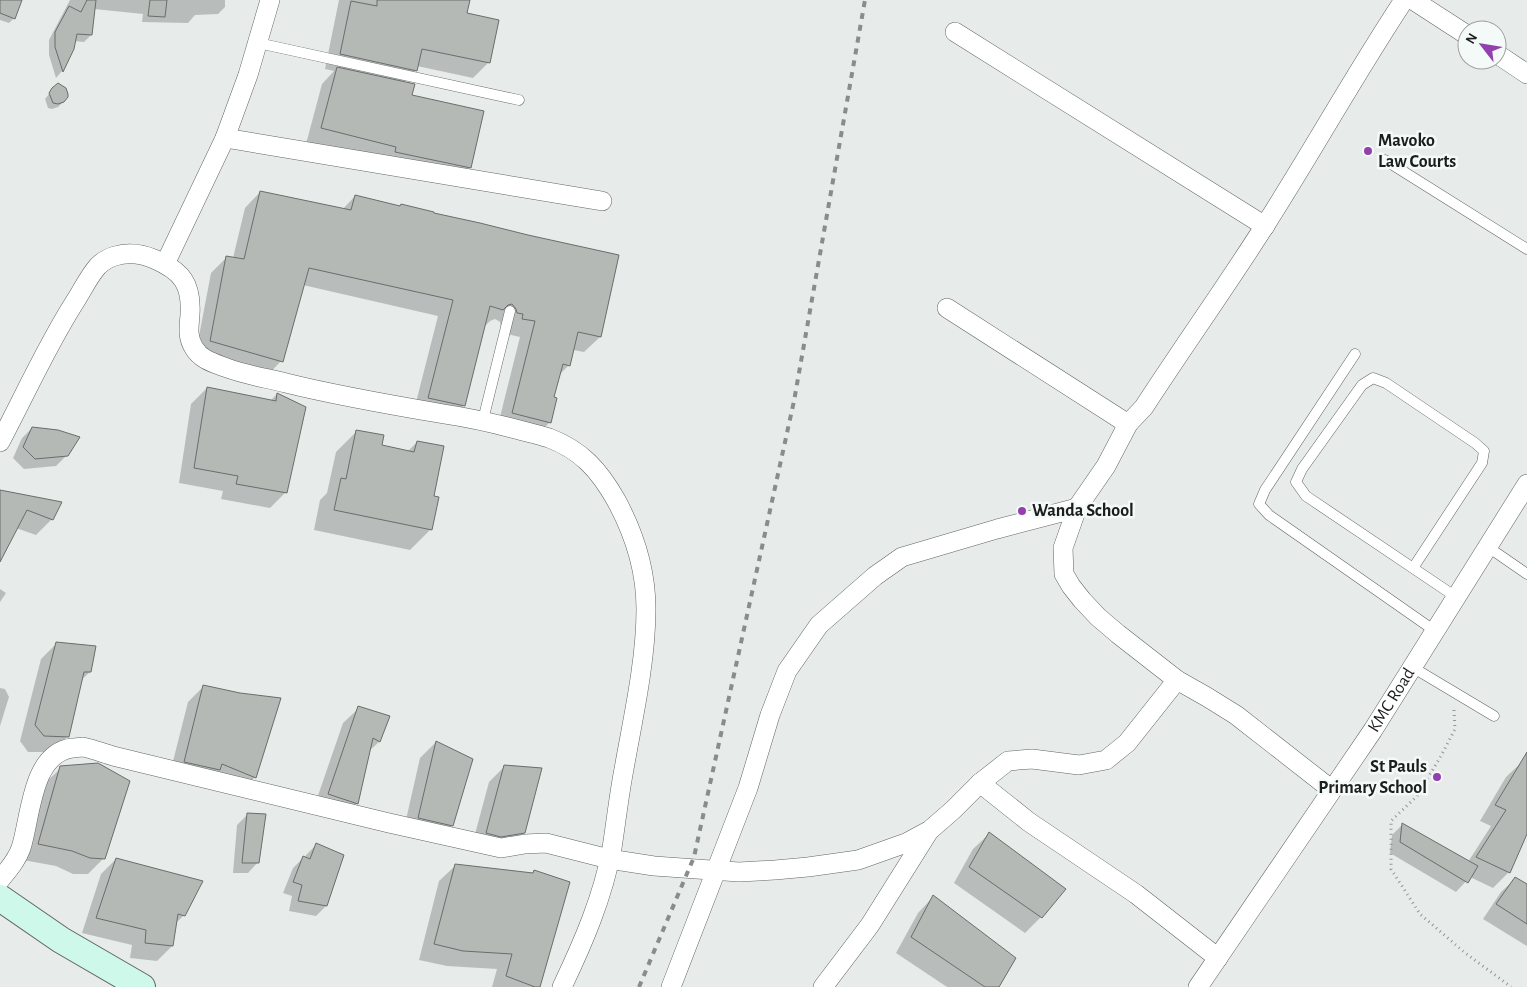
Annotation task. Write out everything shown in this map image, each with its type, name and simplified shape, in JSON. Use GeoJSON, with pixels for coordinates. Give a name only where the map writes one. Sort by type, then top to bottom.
{"type":"FeatureCollection","features":[{"type":"Feature","properties":{"kind":"main road"},"geometry":{"type":"LineString","coordinates":[[0,898],[62,940],[142,987]]}},
{"type":"Feature","properties":{"kind":"street"},"geometry":{"type":"LineString","coordinates":[[165,264],[225,138],[258,43],[270,0]]}},
{"type":"Feature","properties":{"kind":"street"},"geometry":{"type":"LineString","coordinates":[[1332,790],[1236,715],[1207,696],[1177,680],[1098,618],[1070,586],[1064,574],[1063,548],[1077,508],[1106,466],[1128,424],[1144,407],[1264,226],[1371,50],[1404,0]]}},
{"type":"Feature","properties":{"kind":"street"},"geometry":{"type":"LineString","coordinates":[[1413,0],[1457,29]]}},
{"type":"Feature","properties":{"kind":"street"},"geometry":{"type":"LineString","coordinates":[[956,32],[1264,226]]}},
{"type":"Feature","properties":{"kind":"street"},"geometry":{"type":"LineString","coordinates":[[1507,61],[1527,74]]}},
{"type":"Feature","properties":{"kind":"street"},"geometry":{"type":"LineString","coordinates":[[225,138],[602,202]]}},
{"type":"Feature","properties":{"kind":"street"},"geometry":{"type":"LineString","coordinates":[[0,442],[65,316],[95,269],[104,260],[118,255],[132,254],[148,256],[165,264],[175,270],[185,280],[190,295],[188,334],[193,347],[202,358],[233,370],[342,396],[483,420],[548,437],[575,450],[590,462],[605,480],[622,510],[640,562],[646,608],[636,703],[609,859],[587,932],[562,987]]}},
{"type":"Feature","properties":{"kind":"street"},"geometry":{"type":"LineString","coordinates":[[947,308],[1128,424]]}},
{"type":"Feature","properties":{"kind":"street","name":"KMC Road"},"geometry":{"type":"LineString","coordinates":[[1198,987],[1373,730],[1527,484]]}},
{"type":"Feature","properties":{"kind":"street"},"geometry":{"type":"LineString","coordinates":[[671,987],[748,788],[770,715],[787,671],[819,625],[875,576],[902,557],[1077,508]]}},
{"type":"Feature","properties":{"kind":"street"},"geometry":{"type":"LineString","coordinates":[[0,880],[14,862],[21,848],[27,818],[41,771],[62,750],[82,747],[112,756],[501,848],[546,843],[609,859],[654,866],[739,872],[808,867],[858,860],[906,843],[930,830],[980,783],[1008,761],[1032,759],[1079,765],[1106,760],[1127,743],[1177,680]]}},
{"type":"Feature","properties":{"kind":"street"},"geometry":{"type":"LineString","coordinates":[[980,783],[1030,822],[1136,894],[1218,958]]}},
{"type":"Feature","properties":{"kind":"street"},"geometry":{"type":"LineString","coordinates":[[823,987],[870,924],[930,830]]}},
{"type":"Feature","properties":{"kind":"lane"},"geometry":{"type":"LineString","coordinates":[[258,43],[519,100]]}},
{"type":"Feature","properties":{"kind":"lane"},"geometry":{"type":"LineString","coordinates":[[1385,160],[1527,249]]}},
{"type":"Feature","properties":{"kind":"lane"},"geometry":{"type":"LineString","coordinates":[[483,420],[510,311]]}},
{"type":"Feature","properties":{"kind":"lane"},"geometry":{"type":"LineString","coordinates":[[1356,354],[1264,490],[1259,504],[1269,515],[1434,631]]}},
{"type":"Feature","properties":{"kind":"lane"},"geometry":{"type":"LineString","coordinates":[[1413,568],[1482,463],[1484,451],[1386,383],[1373,378],[1362,385],[1302,469],[1296,482],[1306,496],[1456,597]]}},
{"type":"Feature","properties":{"kind":"lane"},"geometry":{"type":"LineString","coordinates":[[1488,547],[1527,574]]}},
{"type":"Feature","properties":{"kind":"lane"},"geometry":{"type":"LineString","coordinates":[[1412,667],[1494,716]]}},
{"type":"Feature","properties":{"kind":"path"},"geometry":{"type":"LineString","coordinates":[[1440,683],[1454,700],[1455,729],[1417,796],[1391,822],[1391,869],[1420,914],[1464,952],[1511,987]]}},
{"type":"Feature","properties":{"kind":"building"},"geometry":{"type":"Polygon","coordinates":[[[0,0],[22,0],[15,19],[0,13],[0,0]]]}},
{"type":"Feature","properties":{"kind":"building"},"geometry":{"type":"Polygon","coordinates":[[[87,0],[96,0],[92,35],[77,34],[74,49],[63,72],[55,47],[55,32],[69,6],[81,12],[87,0]]]}},
{"type":"Feature","properties":{"kind":"building"},"geometry":{"type":"Polygon","coordinates":[[[150,0],[167,0],[165,17],[148,16],[150,0]]]}},
{"type":"Feature","properties":{"kind":"building"},"geometry":{"type":"Polygon","coordinates":[[[377,0],[470,0],[467,13],[499,20],[490,63],[422,49],[417,71],[340,54],[351,1],[377,6],[377,0]]]}},
{"type":"Feature","properties":{"kind":"building"},"geometry":{"type":"Polygon","coordinates":[[[337,67],[415,84],[412,95],[484,111],[471,168],[395,152],[396,147],[321,128],[337,67]]]}},
{"type":"Feature","properties":{"kind":"building"},"geometry":{"type":"Polygon","coordinates":[[[58,83],[66,88],[68,97],[64,102],[58,104],[53,103],[49,93],[58,83]]]}},
{"type":"Feature","properties":{"kind":"building"},"geometry":{"type":"Polygon","coordinates":[[[260,191],[351,210],[355,195],[619,255],[601,337],[578,332],[570,366],[563,364],[554,397],[557,398],[551,423],[512,413],[535,321],[522,319],[523,314],[517,313],[512,304],[503,310],[490,306],[465,406],[428,398],[453,300],[309,268],[283,362],[210,341],[226,256],[244,259],[260,191]]]}},
{"type":"Feature","properties":{"kind":"building"},"geometry":{"type":"Polygon","coordinates":[[[207,387],[276,401],[277,393],[306,407],[287,493],[236,484],[238,476],[194,468],[207,387]]]}},
{"type":"Feature","properties":{"kind":"building"},"geometry":{"type":"Polygon","coordinates":[[[32,427],[58,430],[80,437],[68,456],[35,459],[23,447],[32,427]]]}},
{"type":"Feature","properties":{"kind":"building"},"geometry":{"type":"Polygon","coordinates":[[[356,430],[384,435],[382,445],[414,452],[417,441],[444,446],[434,496],[439,497],[432,530],[334,510],[341,478],[346,479],[356,430]]]}},
{"type":"Feature","properties":{"kind":"building"},"geometry":{"type":"Polygon","coordinates":[[[0,490],[62,502],[53,520],[27,510],[0,562],[0,490]]]}},
{"type":"Feature","properties":{"kind":"building"},"geometry":{"type":"Polygon","coordinates":[[[56,642],[96,646],[91,672],[84,672],[69,737],[44,736],[35,725],[56,642]]]}},
{"type":"Feature","properties":{"kind":"building"},"geometry":{"type":"Polygon","coordinates":[[[203,685],[240,693],[281,698],[256,778],[222,764],[220,770],[184,762],[203,685]]]}},
{"type":"Feature","properties":{"kind":"building"},"geometry":{"type":"Polygon","coordinates":[[[358,706],[390,716],[380,742],[373,738],[358,804],[328,794],[358,706]]]}},
{"type":"Feature","properties":{"kind":"building"},"geometry":{"type":"Polygon","coordinates":[[[436,741],[473,759],[453,826],[418,818],[436,741]]]}},
{"type":"Feature","properties":{"kind":"building"},"geometry":{"type":"Polygon","coordinates":[[[1527,752],[1527,834],[1510,873],[1476,857],[1506,810],[1495,805],[1527,752]]]}},
{"type":"Feature","properties":{"kind":"building"},"geometry":{"type":"Polygon","coordinates":[[[98,763],[130,781],[105,859],[90,858],[72,851],[38,844],[60,766],[98,763]]]}},
{"type":"Feature","properties":{"kind":"building"},"geometry":{"type":"Polygon","coordinates":[[[504,765],[542,768],[525,833],[501,837],[486,833],[504,765]]]}},
{"type":"Feature","properties":{"kind":"building"},"geometry":{"type":"Polygon","coordinates":[[[247,813],[266,814],[259,863],[242,863],[247,813]]]}},
{"type":"Feature","properties":{"kind":"building"},"geometry":{"type":"Polygon","coordinates":[[[1402,823],[1478,866],[1468,883],[1400,842],[1402,823]]]}},
{"type":"Feature","properties":{"kind":"building"},"geometry":{"type":"Polygon","coordinates":[[[989,832],[1066,889],[1042,918],[969,867],[989,832]]]}},
{"type":"Feature","properties":{"kind":"building"},"geometry":{"type":"Polygon","coordinates":[[[316,843],[344,855],[327,906],[298,901],[302,885],[293,882],[303,856],[310,859],[316,843]]]}},
{"type":"Feature","properties":{"kind":"building"},"geometry":{"type":"Polygon","coordinates":[[[116,858],[203,881],[185,916],[178,914],[173,946],[145,943],[146,930],[96,918],[116,858]]]}},
{"type":"Feature","properties":{"kind":"building"},"geometry":{"type":"Polygon","coordinates":[[[455,864],[533,873],[534,870],[570,882],[540,987],[535,987],[506,976],[512,954],[463,951],[434,944],[455,864]]]}},
{"type":"Feature","properties":{"kind":"building"},"geometry":{"type":"Polygon","coordinates":[[[1515,877],[1527,884],[1527,924],[1496,904],[1515,877]]]}},
{"type":"Feature","properties":{"kind":"building"},"geometry":{"type":"Polygon","coordinates":[[[933,895],[1016,958],[999,987],[985,987],[911,937],[933,895]]]}},
{"type":"Feature","properties":{"kind":"railway"},"geometry":{"type":"LineString","coordinates":[[639,987],[694,857],[794,401],[865,0]]}},
{"type":"Feature","properties":{"kind":"place","name":"Mavoko Law Courts"},"geometry":{"type":"Point","coordinates":[1368,151]}},
{"type":"Feature","properties":{"kind":"place","name":"Wanda School"},"geometry":{"type":"Point","coordinates":[1022,511]}},
{"type":"Feature","properties":{"kind":"place","name":"St Pauls Primary School"},"geometry":{"type":"Point","coordinates":[1437,777]}}]}
